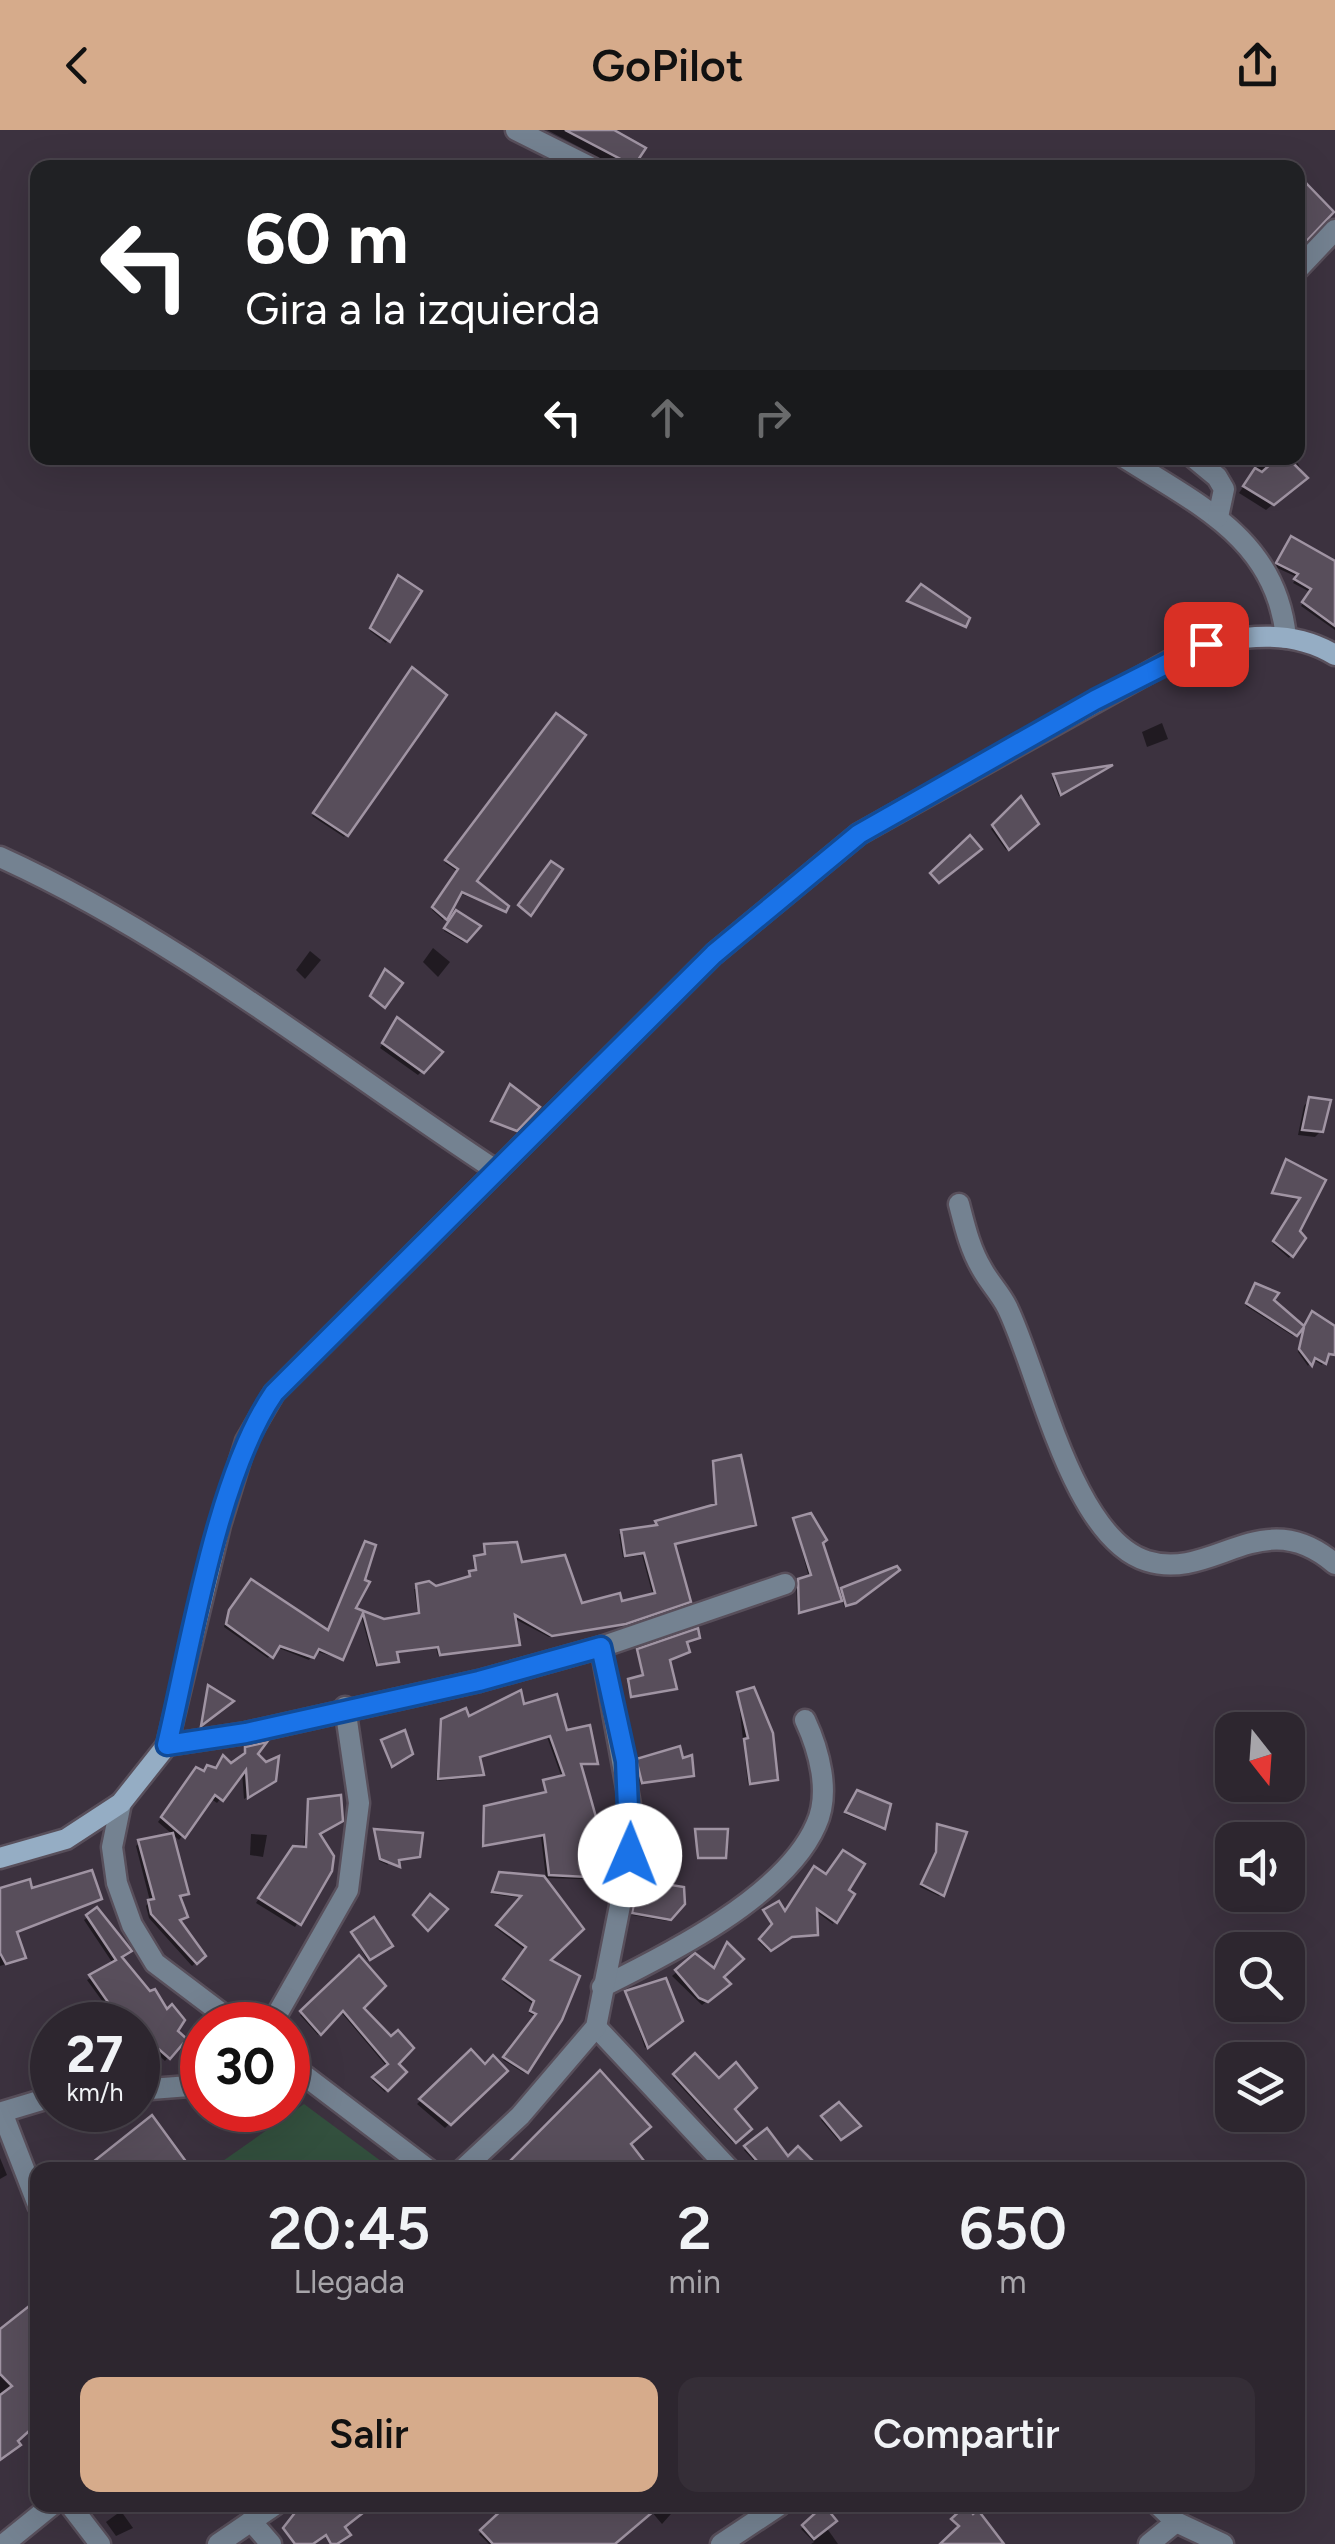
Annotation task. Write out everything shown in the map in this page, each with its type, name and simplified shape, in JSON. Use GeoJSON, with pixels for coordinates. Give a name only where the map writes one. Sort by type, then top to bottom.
{"type":"FeatureCollection","features":[{"type":"Feature","properties":{"kind":"main road"},"geometry":{"type":"LineString","coordinates":[[0,1858],[66,1839],[120,1802],[167,1745],[220,1525],[257,1417],[274,1393],[714,954],[859,834],[1176,658],[1234,638],[1286,638],[1335,655]]}},
{"type":"Feature","properties":{"kind":"street"},"geometry":{"type":"LineString","coordinates":[[516,130],[576,160]]}},
{"type":"Feature","properties":{"kind":"street"},"geometry":{"type":"LineString","coordinates":[[1305,262],[1335,230]]}},
{"type":"Feature","properties":{"kind":"street"},"geometry":{"type":"LineString","coordinates":[[1136,465],[1218,517],[1264,566],[1283,605],[1286,638]]}},
{"type":"Feature","properties":{"kind":"street"},"geometry":{"type":"LineString","coordinates":[[1201,465],[1224,489],[1218,517]]}},
{"type":"Feature","properties":{"kind":"street"},"geometry":{"type":"LineString","coordinates":[[0,857],[74,891],[497,1172]]}},
{"type":"Feature","properties":{"kind":"street"},"geometry":{"type":"LineString","coordinates":[[960,1204],[970,1244],[1006,1304],[1079,1492],[1112,1539],[1147,1561],[1177,1562],[1280,1538],[1303,1540],[1335,1564]]}},
{"type":"Feature","properties":{"kind":"street"},"geometry":{"type":"LineString","coordinates":[[167,1745],[246,1733],[479,1681],[601,1647],[784,1584]]}},
{"type":"Feature","properties":{"kind":"street"},"geometry":{"type":"LineString","coordinates":[[471,2162],[520,2116],[596,2027],[630,1855],[631,1810],[601,1647]]}},
{"type":"Feature","properties":{"kind":"street"},"geometry":{"type":"LineString","coordinates":[[284,2002],[348,1890],[359,1804],[346,1708]]}},
{"type":"Feature","properties":{"kind":"street"},"geometry":{"type":"LineString","coordinates":[[602,1987],[680,1946],[757,1893],[800,1852],[818,1822],[822,1783],[819,1749],[804,1720]]}},
{"type":"Feature","properties":{"kind":"street"},"geometry":{"type":"LineString","coordinates":[[120,1802],[112,1847],[117,1883],[132,1925],[155,1963],[207,2002]]}},
{"type":"Feature","properties":{"kind":"street"},"geometry":{"type":"LineString","coordinates":[[596,2027],[723,2162]]}},
{"type":"Feature","properties":{"kind":"street"},"geometry":{"type":"LineString","coordinates":[[310,2080],[418,2162]]}},
{"type":"Feature","properties":{"kind":"street"},"geometry":{"type":"LineString","coordinates":[[30,2104],[2,2112],[30,2184]]}},
{"type":"Feature","properties":{"kind":"street"},"geometry":{"type":"LineString","coordinates":[[4,2544],[43,2512]]}},
{"type":"Feature","properties":{"kind":"street"},"geometry":{"type":"LineString","coordinates":[[75,2512],[100,2544]]}},
{"type":"Feature","properties":{"kind":"street"},"geometry":{"type":"LineString","coordinates":[[218,2544],[265,2512]]}},
{"type":"Feature","properties":{"kind":"street"},"geometry":{"type":"LineString","coordinates":[[722,2544],[770,2512]]}},
{"type":"Feature","properties":{"kind":"street"},"geometry":{"type":"LineString","coordinates":[[1165,2512],[1176,2522],[1223,2544]]}},
{"type":"Feature","properties":{"kind":"street"},"geometry":{"type":"LineString","coordinates":[[251,2521],[271,2544]]}},
{"type":"Feature","properties":{"kind":"street"},"geometry":{"type":"LineString","coordinates":[[1148,2544],[1176,2522]]}},
{"type":"Feature","properties":{"kind":"green space"},"geometry":{"type":"Polygon","coordinates":[[[310,2108],[382,2162],[221,2162],[264,2132],[310,2132],[310,2108]]]}},
{"type":"Feature","properties":{"kind":"building"},"geometry":{"type":"Polygon","coordinates":[[[565,130],[614,130],[646,148],[638,160],[622,160],[565,130]]]}},
{"type":"Feature","properties":{"kind":"building"},"geometry":{"type":"Polygon","coordinates":[[[1307,184],[1334,212],[1305,243],[1307,184]]]}},
{"type":"Feature","properties":{"kind":"building"},"geometry":{"type":"Polygon","coordinates":[[[1270,465],[1295,465],[1308,478],[1274,505],[1243,486],[1255,468],[1262,472],[1270,465]]]}},
{"type":"Feature","properties":{"kind":"building"},"geometry":{"type":"Polygon","coordinates":[[[1291,536],[1335,561],[1335,626],[1302,602],[1311,589],[1294,579],[1298,574],[1276,563],[1291,536]]]}},
{"type":"Feature","properties":{"kind":"building"},"geometry":{"type":"Polygon","coordinates":[[[398,575],[422,591],[390,642],[370,628],[398,575]]]}},
{"type":"Feature","properties":{"kind":"building"},"geometry":{"type":"Polygon","coordinates":[[[921,584],[970,618],[966,627],[907,601],[921,584]]]}},
{"type":"Feature","properties":{"kind":"building"},"geometry":{"type":"Polygon","coordinates":[[[412,667],[447,695],[348,836],[313,813],[412,667]]]}},
{"type":"Feature","properties":{"kind":"building"},"geometry":{"type":"Polygon","coordinates":[[[556,713],[586,735],[477,881],[509,906],[506,912],[462,892],[447,920],[432,907],[458,869],[445,860],[556,713]]]}},
{"type":"Feature","properties":{"kind":"building"},"geometry":{"type":"Polygon","coordinates":[[[1113,765],[1061,795],[1053,774],[1113,765]]]}},
{"type":"Feature","properties":{"kind":"building"},"geometry":{"type":"Polygon","coordinates":[[[1021,796],[1039,824],[1009,850],[992,825],[1021,796]]]}},
{"type":"Feature","properties":{"kind":"building"},"geometry":{"type":"Polygon","coordinates":[[[970,835],[982,849],[939,883],[930,873],[970,835]]]}},
{"type":"Feature","properties":{"kind":"building"},"geometry":{"type":"Polygon","coordinates":[[[551,861],[563,869],[531,916],[518,905],[551,861]]]}},
{"type":"Feature","properties":{"kind":"building"},"geometry":{"type":"Polygon","coordinates":[[[456,910],[481,926],[467,942],[444,928],[456,910]]]}},
{"type":"Feature","properties":{"kind":"building"},"geometry":{"type":"Polygon","coordinates":[[[385,969],[403,983],[385,1008],[370,996],[385,969]]]}},
{"type":"Feature","properties":{"kind":"building"},"geometry":{"type":"Polygon","coordinates":[[[397,1017],[443,1052],[424,1073],[382,1043],[397,1017]]]}},
{"type":"Feature","properties":{"kind":"building"},"geometry":{"type":"Polygon","coordinates":[[[510,1084],[540,1107],[517,1131],[491,1121],[510,1084]]]}},
{"type":"Feature","properties":{"kind":"building"},"geometry":{"type":"Polygon","coordinates":[[[1309,1097],[1331,1100],[1323,1132],[1302,1130],[1309,1097]]]}},
{"type":"Feature","properties":{"kind":"building"},"geometry":{"type":"Polygon","coordinates":[[[1286,1159],[1326,1180],[1300,1231],[1306,1238],[1293,1257],[1273,1241],[1300,1198],[1272,1193],[1286,1159]]]}},
{"type":"Feature","properties":{"kind":"building"},"geometry":{"type":"Polygon","coordinates":[[[1255,1283],[1279,1293],[1274,1300],[1304,1326],[1312,1311],[1335,1326],[1335,1355],[1329,1354],[1326,1364],[1315,1358],[1312,1366],[1299,1349],[1304,1327],[1297,1336],[1246,1303],[1255,1283]]]}},
{"type":"Feature","properties":{"kind":"building"},"geometry":{"type":"Polygon","coordinates":[[[741,1455],[756,1525],[675,1544],[691,1602],[626,1624],[552,1636],[515,1615],[520,1645],[440,1655],[438,1647],[397,1652],[399,1662],[377,1665],[363,1613],[343,1660],[319,1649],[314,1658],[280,1646],[273,1658],[226,1624],[229,1610],[251,1579],[328,1630],[365,1541],[376,1545],[365,1580],[370,1582],[356,1608],[384,1619],[419,1613],[416,1584],[429,1581],[436,1586],[470,1576],[469,1571],[476,1570],[474,1556],[485,1554],[484,1544],[517,1542],[522,1562],[565,1555],[582,1603],[620,1593],[622,1601],[655,1593],[644,1553],[625,1556],[621,1530],[657,1525],[655,1521],[716,1504],[713,1461],[741,1455]]]}},
{"type":"Feature","properties":{"kind":"building"},"geometry":{"type":"Polygon","coordinates":[[[811,1513],[827,1540],[823,1543],[842,1601],[799,1613],[798,1579],[811,1575],[793,1518],[811,1513]]]}},
{"type":"Feature","properties":{"kind":"building"},"geometry":{"type":"Polygon","coordinates":[[[897,1566],[900,1570],[856,1603],[846,1606],[841,1588],[897,1566]]]}},
{"type":"Feature","properties":{"kind":"building"},"geometry":{"type":"Polygon","coordinates":[[[698,1628],[700,1638],[687,1642],[690,1652],[670,1660],[677,1689],[631,1697],[628,1679],[643,1675],[637,1649],[698,1628]]]}},
{"type":"Feature","properties":{"kind":"building"},"geometry":{"type":"Polygon","coordinates":[[[208,1685],[234,1701],[201,1726],[208,1685]]]}},
{"type":"Feature","properties":{"kind":"building"},"geometry":{"type":"Polygon","coordinates":[[[754,1687],[773,1733],[778,1780],[750,1784],[744,1739],[748,1738],[737,1692],[754,1687]]]}},
{"type":"Feature","properties":{"kind":"building"},"geometry":{"type":"Polygon","coordinates":[[[521,1690],[524,1704],[557,1694],[567,1730],[590,1725],[598,1764],[581,1764],[596,1817],[601,1816],[603,1850],[594,1850],[587,1877],[549,1875],[544,1835],[483,1846],[484,1806],[546,1792],[543,1780],[564,1775],[550,1736],[480,1757],[484,1775],[438,1779],[441,1719],[466,1708],[469,1716],[521,1690]]]}},
{"type":"Feature","properties":{"kind":"building"},"geometry":{"type":"Polygon","coordinates":[[[405,1730],[413,1754],[392,1767],[381,1740],[405,1730]]]}},
{"type":"Feature","properties":{"kind":"building"},"geometry":{"type":"Polygon","coordinates":[[[267,1742],[258,1754],[266,1762],[279,1756],[276,1781],[248,1798],[246,1770],[223,1801],[215,1795],[185,1838],[161,1817],[196,1767],[204,1771],[207,1765],[216,1768],[223,1755],[231,1763],[245,1753],[245,1747],[267,1742]]]}},
{"type":"Feature","properties":{"kind":"building"},"geometry":{"type":"Polygon","coordinates":[[[680,1746],[683,1758],[692,1755],[694,1776],[642,1783],[636,1759],[680,1746]]]}},
{"type":"Feature","properties":{"kind":"building"},"geometry":{"type":"Polygon","coordinates":[[[857,1790],[891,1804],[885,1829],[845,1812],[857,1790]]]}},
{"type":"Feature","properties":{"kind":"building"},"geometry":{"type":"Polygon","coordinates":[[[341,1795],[343,1821],[320,1834],[334,1856],[332,1871],[301,1925],[258,1898],[293,1846],[306,1847],[308,1799],[341,1795]]]}},
{"type":"Feature","properties":{"kind":"building"},"geometry":{"type":"Polygon","coordinates":[[[937,1824],[967,1832],[944,1896],[921,1884],[936,1852],[937,1824]]]}},
{"type":"Feature","properties":{"kind":"building"},"geometry":{"type":"Polygon","coordinates":[[[374,1829],[423,1833],[420,1857],[399,1860],[400,1867],[380,1859],[374,1829]]]}},
{"type":"Feature","properties":{"kind":"building"},"geometry":{"type":"Polygon","coordinates":[[[695,1829],[728,1829],[726,1858],[698,1858],[695,1829]]]}},
{"type":"Feature","properties":{"kind":"building"},"geometry":{"type":"Polygon","coordinates":[[[173,1833],[189,1894],[180,1896],[188,1917],[180,1920],[206,1956],[197,1964],[151,1914],[148,1900],[154,1899],[138,1840],[173,1833]]]}},
{"type":"Feature","properties":{"kind":"building"},"geometry":{"type":"Polygon","coordinates":[[[843,1850],[865,1864],[849,1890],[855,1894],[837,1923],[817,1909],[818,1935],[792,1937],[771,1951],[759,1939],[772,1924],[763,1910],[779,1901],[785,1911],[814,1866],[826,1874],[843,1850]]]}},
{"type":"Feature","properties":{"kind":"building"},"geometry":{"type":"Polygon","coordinates":[[[92,1870],[102,1899],[17,1932],[26,1958],[6,1964],[0,1953],[0,1888],[30,1879],[32,1888],[92,1870]]]}},
{"type":"Feature","properties":{"kind":"building"},"geometry":{"type":"Polygon","coordinates":[[[499,1872],[544,1876],[584,1929],[551,1960],[580,1976],[562,2020],[528,2073],[503,2057],[536,2014],[530,2011],[534,2001],[503,1979],[526,1947],[496,1925],[521,1896],[492,1892],[499,1872]]]}},
{"type":"Feature","properties":{"kind":"building"},"geometry":{"type":"Polygon","coordinates":[[[639,1880],[684,1887],[685,1904],[671,1920],[632,1913],[639,1880]]]}},
{"type":"Feature","properties":{"kind":"building"},"geometry":{"type":"Polygon","coordinates":[[[430,1894],[448,1909],[428,1931],[413,1915],[430,1894]]]}},
{"type":"Feature","properties":{"kind":"building"},"geometry":{"type":"Polygon","coordinates":[[[97,1907],[132,1951],[122,1957],[150,1991],[155,1989],[167,2009],[172,2004],[180,2014],[180,2047],[170,2059],[160,2050],[160,2002],[108,2002],[89,1975],[116,1960],[86,1915],[97,1907]]]}},
{"type":"Feature","properties":{"kind":"building"},"geometry":{"type":"Polygon","coordinates":[[[374,1917],[393,1946],[370,1960],[351,1932],[374,1917]]]}},
{"type":"Feature","properties":{"kind":"building"},"geometry":{"type":"Polygon","coordinates":[[[727,1942],[744,1959],[724,1977],[731,1984],[708,2002],[699,1998],[675,1970],[695,1953],[714,1968],[727,1942]]]}},
{"type":"Feature","properties":{"kind":"building"},"geometry":{"type":"Polygon","coordinates":[[[359,1955],[386,1986],[364,2008],[391,2036],[398,2030],[414,2048],[399,2064],[407,2072],[388,2091],[372,2077],[388,2064],[343,2011],[321,2035],[310,2022],[309,2002],[359,1955]]]}},
{"type":"Feature","properties":{"kind":"building"},"geometry":{"type":"Polygon","coordinates":[[[666,1978],[683,2021],[648,2048],[625,1991],[666,1978]]]}},
{"type":"Feature","properties":{"kind":"building"},"geometry":{"type":"Polygon","coordinates":[[[471,2049],[485,2064],[493,2055],[508,2071],[451,2125],[419,2099],[471,2049]]]}},
{"type":"Feature","properties":{"kind":"building"},"geometry":{"type":"Polygon","coordinates":[[[695,2053],[719,2078],[736,2062],[757,2088],[735,2109],[752,2129],[736,2143],[673,2074],[695,2053]]]}},
{"type":"Feature","properties":{"kind":"building"},"geometry":{"type":"Polygon","coordinates":[[[600,2070],[651,2127],[631,2144],[645,2162],[509,2162],[600,2070]]]}},
{"type":"Feature","properties":{"kind":"building"},"geometry":{"type":"Polygon","coordinates":[[[839,2102],[861,2126],[841,2140],[821,2116],[839,2102]]]}},
{"type":"Feature","properties":{"kind":"building"},"geometry":{"type":"Polygon","coordinates":[[[160,2126],[186,2162],[93,2162],[131,2132],[160,2132],[160,2126]]]}},
{"type":"Feature","properties":{"kind":"building"},"geometry":{"type":"Polygon","coordinates":[[[767,2128],[788,2156],[798,2146],[814,2162],[758,2162],[744,2146],[767,2128]]]}},
{"type":"Feature","properties":{"kind":"building"},"geometry":{"type":"Polygon","coordinates":[[[30,2305],[30,2430],[18,2441],[21,2445],[0,2460],[0,2395],[12,2386],[0,2374],[0,2329],[30,2305]]]}},
{"type":"Feature","properties":{"kind":"building"},"geometry":{"type":"Polygon","coordinates":[[[296,2512],[364,2512],[345,2527],[351,2535],[337,2544],[331,2544],[326,2535],[313,2544],[295,2544],[283,2528],[296,2512]]]}},
{"type":"Feature","properties":{"kind":"building"},"geometry":{"type":"Polygon","coordinates":[[[499,2512],[653,2512],[615,2544],[493,2544],[480,2530],[499,2512]]]}},
{"type":"Feature","properties":{"kind":"building"},"geometry":{"type":"Polygon","coordinates":[[[816,2512],[830,2512],[837,2521],[814,2539],[802,2525],[816,2512]]]}},
{"type":"Feature","properties":{"kind":"building"},"geometry":{"type":"Polygon","coordinates":[[[958,2512],[980,2512],[1004,2544],[940,2544],[959,2526],[951,2519],[958,2512]]]}},
{"type":"Feature","properties":{"kind":"route"},"geometry":{"type":"LineString","coordinates":[[630,1855],[626,1761],[601,1647],[479,1681],[246,1733],[167,1745],[220,1525],[257,1417],[274,1393],[714,954],[859,834],[1095,700],[1206,644]]}}]}
